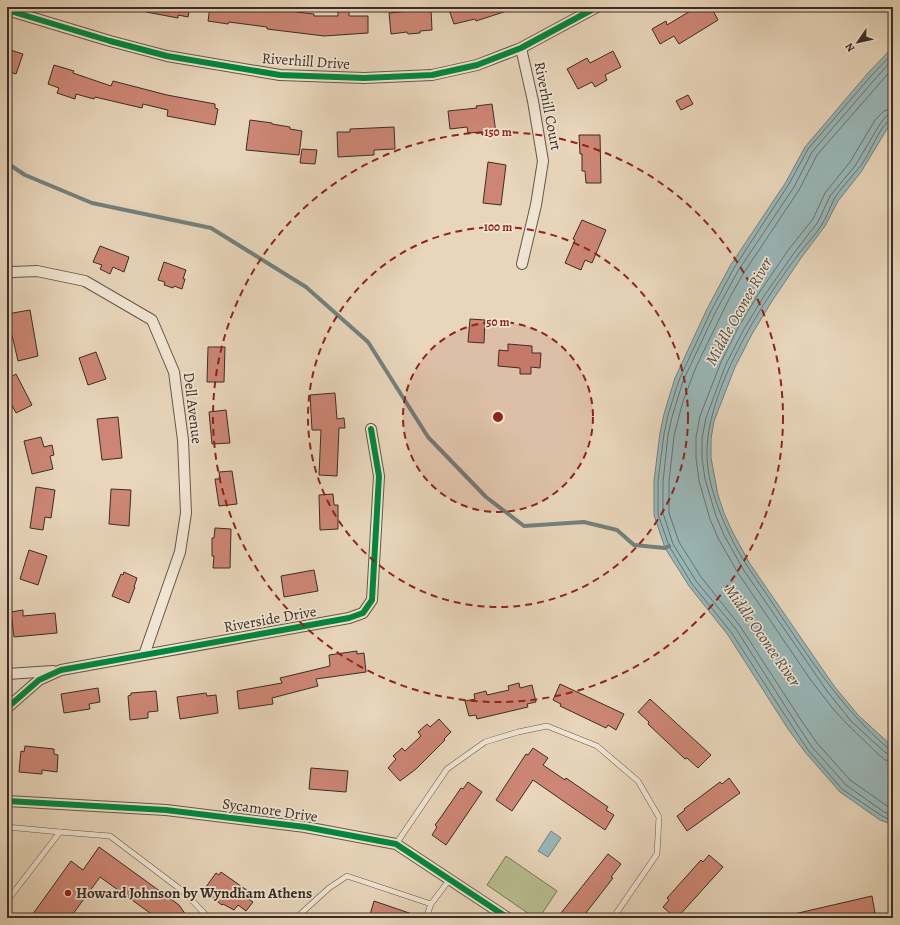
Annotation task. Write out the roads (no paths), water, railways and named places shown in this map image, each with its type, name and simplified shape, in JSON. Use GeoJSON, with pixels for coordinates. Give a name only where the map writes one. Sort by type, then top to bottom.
{"type":"FeatureCollection","features":[{"type":"Feature","properties":{"kind":"street","name":"Riverhill Drive"},"geometry":{"type":"LineString","coordinates":[[7,10],[110,41],[167,56],[280,75],[364,78],[432,75],[477,65],[521,48],[597,7]]}},
{"type":"Feature","properties":{"kind":"street","name":"Riverhill Court"},"geometry":{"type":"LineString","coordinates":[[521,48],[533,101],[543,161],[536,205],[522,264]]}},
{"type":"Feature","properties":{"kind":"street","name":"Dell Avenue"},"geometry":{"type":"LineString","coordinates":[[7,273],[37,271],[85,280],[152,320],[174,372],[183,440],[186,513],[180,552],[144,655]]}},
{"type":"Feature","properties":{"kind":"street","name":"Riverside Drive"},"geometry":{"type":"LineString","coordinates":[[7,674],[61,670],[349,618],[363,613],[372,600],[379,476],[371,429]]}},
{"type":"Feature","properties":{"kind":"street","name":"Riverside Drive"},"geometry":{"type":"LineString","coordinates":[[7,708],[39,680],[61,670]]}},
{"type":"Feature","properties":{"kind":"street","name":"Sycamore Drive"},"geometry":{"type":"LineString","coordinates":[[7,800],[166,810],[305,826],[396,844],[508,918]]}},
{"type":"Feature","properties":{"kind":"lane"},"geometry":{"type":"LineString","coordinates":[[396,844],[447,769],[485,742],[518,732],[547,726],[597,746],[638,781],[660,817],[656,854],[613,918]]}},
{"type":"Feature","properties":{"kind":"lane"},"geometry":{"type":"LineString","coordinates":[[7,833],[10,827],[110,836],[184,892],[205,914],[202,918]]}},
{"type":"Feature","properties":{"kind":"lane"},"geometry":{"type":"LineString","coordinates":[[7,901],[60,832]]}},
{"type":"Feature","properties":{"kind":"lane"},"geometry":{"type":"LineString","coordinates":[[296,918],[329,888],[347,876],[431,904]]}},
{"type":"Feature","properties":{"kind":"lane"},"geometry":{"type":"LineString","coordinates":[[426,918],[431,904],[450,879]]}},
{"type":"Feature","properties":{"kind":"water","name":"Middle Oconee River"},"geometry":{"type":"Polygon","coordinates":[[[893,47],[893,122],[887,129],[861,172],[838,201],[825,226],[801,258],[752,334],[735,367],[714,421],[711,439],[711,458],[718,495],[724,513],[750,564],[834,686],[858,715],[893,747],[893,825],[880,820],[840,792],[805,752],[788,729],[728,635],[689,586],[665,548],[654,515],[654,481],[660,433],[675,378],[707,309],[730,266],[786,182],[805,147],[868,73],[893,47]]]}},
{"type":"Feature","properties":{"kind":"water"},"geometry":{"type":"Polygon","coordinates":[[[551,831],[561,838],[548,857],[538,851],[551,831]]]}},
{"type":"Feature","properties":{"kind":"waterway"},"geometry":{"type":"LineString","coordinates":[[7,163],[25,175],[92,203],[211,228],[306,287],[368,342],[428,437],[486,497],[524,526],[584,522],[617,530],[634,545],[665,548],[669,546]]}},
{"type":"Feature","properties":{"kind":"place","name":"Howard Johnson by Wyndham Athens"},"geometry":{"type":"Point","coordinates":[68,893]}}]}
